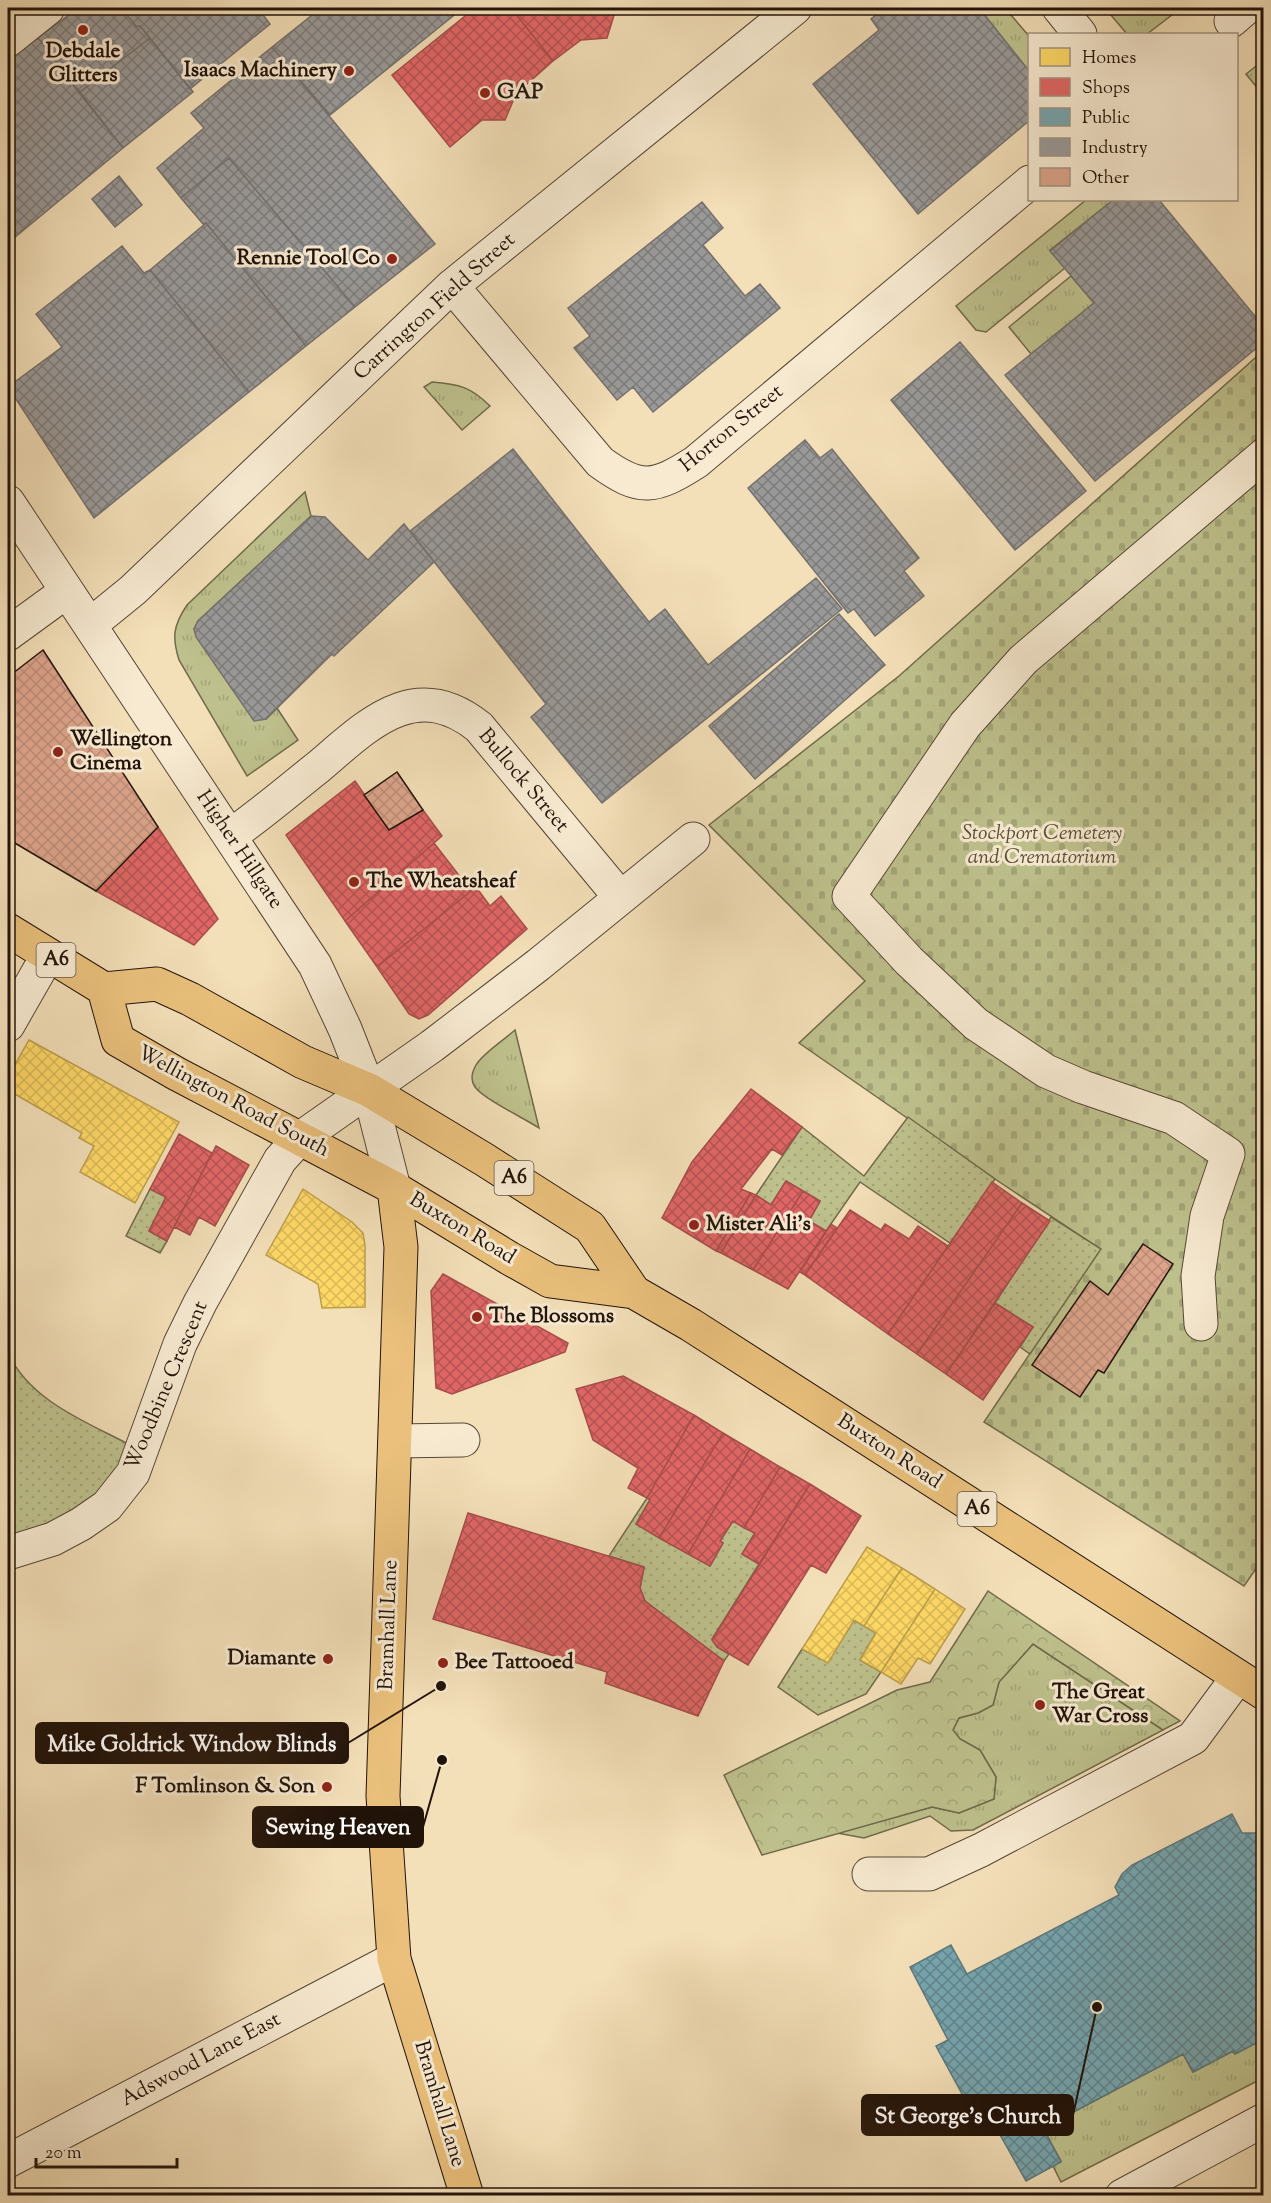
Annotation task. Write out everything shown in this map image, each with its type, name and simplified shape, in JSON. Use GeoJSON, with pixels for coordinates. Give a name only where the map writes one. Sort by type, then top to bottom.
{"type":"FeatureCollection","features":[{"type":"Feature","properties":{"kind":"main road","name":"A6"},"geometry":{"type":"LineString","coordinates":[[8,930],[104,989],[157,984],[303,1062],[369,1090]]}},
{"type":"Feature","properties":{"kind":"main road","name":"Wellington Road South"},"geometry":{"type":"LineString","coordinates":[[104,989],[118,1040],[394,1188]]}},
{"type":"Feature","properties":{"kind":"main road","name":"Buxton Road"},"geometry":{"type":"LineString","coordinates":[[369,1090],[590,1227],[634,1292]]}},
{"type":"Feature","properties":{"kind":"main road","name":"Buxton Road"},"geometry":{"type":"LineString","coordinates":[[394,1188],[550,1281],[634,1292],[691,1325],[1251,1685]]}},
{"type":"Feature","properties":{"kind":"main road","name":"Bramhall Lane"},"geometry":{"type":"LineString","coordinates":[[394,1188],[402,1247],[383,1796],[394,1959],[467,2196]]}},
{"type":"Feature","properties":{"kind":"street"},"geometry":{"type":"LineString","coordinates":[[8,40],[48,8]]}},
{"type":"Feature","properties":{"kind":"street","name":"Carrington Field Street"},"geometry":{"type":"LineString","coordinates":[[90,625],[133,590],[452,286],[795,8]]}},
{"type":"Feature","properties":{"kind":"street"},"geometry":{"type":"LineString","coordinates":[[1059,8],[1079,33]]}},
{"type":"Feature","properties":{"kind":"street","name":"Horton Street"},"geometry":{"type":"LineString","coordinates":[[452,286],[600,462],[620,477],[652,484],[673,476],[696,462],[1028,183]]}},
{"type":"Feature","properties":{"kind":"street"},"geometry":{"type":"LineString","coordinates":[[1201,1324],[1199,1266],[1207,1216],[1228,1154],[1174,1118],[1083,1087],[1046,1071],[976,1024],[909,961],[849,896],[965,725],[1023,660],[1263,455]]}},
{"type":"Feature","properties":{"kind":"street","name":"Higher Hillgate"},"geometry":{"type":"LineString","coordinates":[[8,502],[315,965],[345,1029],[369,1090],[394,1188]]}},
{"type":"Feature","properties":{"kind":"street"},"geometry":{"type":"LineString","coordinates":[[8,634],[67,591]]}},
{"type":"Feature","properties":{"kind":"street","name":"Bullock Street"},"geometry":{"type":"LineString","coordinates":[[230,836],[264,812],[369,725],[403,707],[436,705],[458,712],[479,727],[620,897]]}},
{"type":"Feature","properties":{"kind":"street"},"geometry":{"type":"LineString","coordinates":[[369,1090],[432,1046],[538,965],[693,839]]}},
{"type":"Feature","properties":{"kind":"street"},"geometry":{"type":"LineString","coordinates":[[8,1025],[48,955]]}},
{"type":"Feature","properties":{"kind":"street","name":"Woodbine Crescent"},"geometry":{"type":"LineString","coordinates":[[8,1553],[53,1539],[81,1524],[107,1506],[134,1473],[180,1344],[200,1303],[280,1160],[299,1139],[369,1090]]}},
{"type":"Feature","properties":{"kind":"street"},"geometry":{"type":"LineString","coordinates":[[396,1441],[463,1440]]}},
{"type":"Feature","properties":{"kind":"street"},"geometry":{"type":"LineString","coordinates":[[869,1874],[929,1874],[981,1850],[1193,1738],[1251,1685]]}},
{"type":"Feature","properties":{"kind":"street","name":"Adswood Lane East"},"geometry":{"type":"LineString","coordinates":[[8,2161],[394,1959]]}},
{"type":"Feature","properties":{"kind":"street"},"geometry":{"type":"LineString","coordinates":[[1122,2196],[1263,2120]]}},
{"type":"Feature","properties":{"kind":"green space"},"geometry":{"type":"Polygon","coordinates":[[[979,8],[1005,8],[1028,35],[1028,71],[979,8]]]}},
{"type":"Feature","properties":{"kind":"green space"},"geometry":{"type":"Polygon","coordinates":[[[1105,8],[1181,8],[1148,33],[1126,33],[1105,8]]]}},
{"type":"Feature","properties":{"kind":"green space"},"geometry":{"type":"Polygon","coordinates":[[[1260,63],[1263,68],[1263,95],[1246,74],[1260,63]]]}},
{"type":"Feature","properties":{"kind":"green space"},"geometry":{"type":"Polygon","coordinates":[[[1085,201],[1112,201],[1050,250],[1065,268],[986,332],[976,330],[956,306],[1085,201]]]}},
{"type":"Feature","properties":{"kind":"green space"},"geometry":{"type":"Polygon","coordinates":[[[1071,276],[1094,303],[1031,354],[1009,327],[1071,276]]]}},
{"type":"Feature","properties":{"kind":"green space","name":"Stockport Cemetery and Crematorium"},"geometry":{"type":"Polygon","coordinates":[[[1263,351],[1264,1557],[1244,1586],[984,1422],[1100,1249],[799,1043],[865,981],[709,825],[899,676],[1263,351]]]}},
{"type":"Feature","properties":{"kind":"green space"},"geometry":{"type":"Polygon","coordinates":[[[432,382],[464,388],[490,406],[462,430],[424,387],[432,382]]]}},
{"type":"Feature","properties":{"kind":"green space"},"geometry":{"type":"Polygon","coordinates":[[[305,492],[311,516],[198,621],[194,629],[254,720],[266,719],[277,708],[298,740],[247,776],[179,660],[175,645],[176,626],[187,605],[305,492]]]}},
{"type":"Feature","properties":{"kind":"green space"},"geometry":{"type":"Polygon","coordinates":[[[515,1030],[539,1128],[487,1097],[472,1082],[473,1070],[479,1060],[515,1030]]]}},
{"type":"Feature","properties":{"kind":"green space"},"geometry":{"type":"Polygon","coordinates":[[[908,1117],[995,1179],[950,1243],[860,1182],[826,1231],[809,1221],[820,1201],[786,1181],[771,1205],[756,1195],[802,1127],[864,1176],[908,1117]]]}},
{"type":"Feature","properties":{"kind":"green space"},"geometry":{"type":"Polygon","coordinates":[[[150,1189],[166,1197],[149,1231],[167,1241],[160,1253],[126,1236],[150,1189]]]}},
{"type":"Feature","properties":{"kind":"green space"},"geometry":{"type":"Polygon","coordinates":[[[1051,1217],[1101,1249],[1030,1354],[1020,1347],[1033,1327],[995,1303],[1051,1217]]]}},
{"type":"Feature","properties":{"kind":"green space"},"geometry":{"type":"Polygon","coordinates":[[[8,1353],[18,1370],[45,1398],[79,1419],[132,1446],[125,1463],[84,1509],[8,1540],[8,1353]]]}},
{"type":"Feature","properties":{"kind":"green space"},"geometry":{"type":"Polygon","coordinates":[[[647,1498],[650,1500],[636,1524],[710,1566],[723,1543],[720,1541],[733,1521],[755,1533],[742,1554],[759,1564],[712,1639],[717,1647],[729,1654],[724,1661],[645,1601],[640,1588],[644,1567],[609,1556],[647,1498]]]}},
{"type":"Feature","properties":{"kind":"green space"},"geometry":{"type":"Polygon","coordinates":[[[988,1591],[1180,1721],[1163,1730],[1033,1644],[999,1682],[993,1705],[978,1713],[959,1718],[953,1730],[960,1739],[980,1750],[996,1777],[994,1799],[959,1813],[932,1807],[762,1855],[724,1775],[897,1690],[930,1682],[988,1591]]]}},
{"type":"Feature","properties":{"kind":"green space"},"geometry":{"type":"Polygon","coordinates":[[[854,1620],[876,1633],[860,1660],[881,1672],[866,1694],[818,1715],[778,1687],[802,1649],[828,1662],[854,1620]]]}},
{"type":"Feature","properties":{"kind":"green space"},"geometry":{"type":"Polygon","coordinates":[[[1033,1644],[1163,1730],[973,1830],[951,1831],[930,1816],[864,1838],[837,1833],[932,1807],[959,1813],[994,1799],[996,1777],[980,1750],[960,1739],[953,1730],[959,1718],[978,1713],[993,1705],[999,1682],[1033,1644]]]}},
{"type":"Feature","properties":{"kind":"green space"},"geometry":{"type":"Polygon","coordinates":[[[1263,2039],[1263,2078],[1061,2182],[1053,2166],[1061,2161],[1043,2128],[1183,2054],[1193,2072],[1233,2051],[1235,2054],[1263,2039]]]}},
{"type":"Feature","properties":{"kind":"building: Homes"},"geometry":{"type":"Polygon","coordinates":[[[29,1040],[179,1122],[135,1203],[80,1172],[94,1146],[79,1138],[82,1133],[8,1090],[8,1077],[29,1040]]]}},
{"type":"Feature","properties":{"kind":"building: Homes"},"geometry":{"type":"Polygon","coordinates":[[[303,1189],[352,1222],[363,1233],[365,1307],[322,1308],[318,1284],[266,1255],[303,1189]]]}},
{"type":"Feature","properties":{"kind":"building: Homes"},"geometry":{"type":"Polygon","coordinates":[[[867,1547],[902,1568],[864,1626],[854,1620],[828,1663],[802,1649],[867,1547]]]}},
{"type":"Feature","properties":{"kind":"building: Homes"},"geometry":{"type":"Polygon","coordinates":[[[902,1568],[935,1589],[881,1672],[860,1660],[876,1633],[864,1626],[902,1568]]]}},
{"type":"Feature","properties":{"kind":"building: Homes"},"geometry":{"type":"Polygon","coordinates":[[[935,1589],[965,1609],[930,1664],[918,1658],[901,1684],[881,1672],[935,1589]]]}},
{"type":"Feature","properties":{"kind":"building: Shops"},"geometry":{"type":"Polygon","coordinates":[[[475,8],[511,8],[553,61],[516,94],[505,120],[482,120],[450,147],[392,75],[475,8]]]}},
{"type":"Feature","properties":{"kind":"building: Shops"},"geometry":{"type":"Polygon","coordinates":[[[511,8],[621,8],[615,12],[607,38],[581,40],[553,61],[511,8]]]}},
{"type":"Feature","properties":{"kind":"building: Shops","name":"The Wheatsheaf"},"geometry":{"type":"Polygon","coordinates":[[[355,781],[389,830],[423,810],[442,836],[345,921],[286,835],[355,781]]]}},
{"type":"Feature","properties":{"kind":"building: Shops"},"geometry":{"type":"Polygon","coordinates":[[[158,827],[218,919],[194,945],[96,891],[158,827]]]}},
{"type":"Feature","properties":{"kind":"building: Shops"},"geometry":{"type":"Polygon","coordinates":[[[434,843],[471,891],[377,967],[345,921],[434,843]]]}},
{"type":"Feature","properties":{"kind":"building: Shops"},"geometry":{"type":"Polygon","coordinates":[[[476,887],[490,906],[501,896],[527,929],[428,1015],[419,1019],[409,1014],[377,967],[476,887]]]}},
{"type":"Feature","properties":{"kind":"building: Shops"},"geometry":{"type":"Polygon","coordinates":[[[751,1089],[802,1127],[782,1155],[772,1149],[741,1189],[751,1193],[716,1251],[662,1218],[692,1162],[751,1089]]]}},
{"type":"Feature","properties":{"kind":"building: Shops"},"geometry":{"type":"Polygon","coordinates":[[[179,1134],[212,1153],[167,1241],[149,1231],[166,1197],[150,1189],[179,1134]]]}},
{"type":"Feature","properties":{"kind":"building: Shops"},"geometry":{"type":"Polygon","coordinates":[[[216,1146],[249,1165],[215,1226],[199,1217],[190,1235],[174,1227],[216,1146]]]}},
{"type":"Feature","properties":{"kind":"building: Shops"},"geometry":{"type":"Polygon","coordinates":[[[786,1181],[803,1191],[753,1270],[721,1253],[756,1195],[771,1205],[786,1181]]]}},
{"type":"Feature","properties":{"kind":"building: Shops"},"geometry":{"type":"Polygon","coordinates":[[[992,1182],[1022,1203],[917,1354],[888,1334],[992,1182]]]}},
{"type":"Feature","properties":{"kind":"building: Shops"},"geometry":{"type":"Polygon","coordinates":[[[803,1191],[820,1201],[809,1221],[826,1231],[788,1289],[753,1270],[803,1191]]]}},
{"type":"Feature","properties":{"kind":"building: Shops"},"geometry":{"type":"Polygon","coordinates":[[[751,1193],[756,1195],[721,1253],[716,1251],[751,1193]]]}},
{"type":"Feature","properties":{"kind":"building: Shops"},"geometry":{"type":"Polygon","coordinates":[[[1022,1203],[1050,1221],[946,1374],[917,1354],[1022,1203]]]}},
{"type":"Feature","properties":{"kind":"building: Shops"},"geometry":{"type":"Polygon","coordinates":[[[850,1210],[881,1230],[885,1224],[909,1239],[918,1226],[948,1246],[888,1334],[805,1275],[850,1210]]]}},
{"type":"Feature","properties":{"kind":"building: Shops"},"geometry":{"type":"Polygon","coordinates":[[[831,1224],[837,1228],[805,1275],[800,1272],[831,1224]]]}},
{"type":"Feature","properties":{"kind":"building: Shops","name":"The Blossoms"},"geometry":{"type":"Polygon","coordinates":[[[443,1274],[568,1343],[565,1352],[452,1394],[436,1388],[431,1291],[443,1274]]]}},
{"type":"Feature","properties":{"kind":"building: Shops"},"geometry":{"type":"Polygon","coordinates":[[[995,1303],[1033,1327],[983,1400],[946,1374],[995,1303]]]}},
{"type":"Feature","properties":{"kind":"building: Shops"},"geometry":{"type":"Polygon","coordinates":[[[623,1376],[694,1415],[647,1498],[628,1488],[638,1468],[593,1440],[576,1389],[623,1376]]]}},
{"type":"Feature","properties":{"kind":"building: Shops"},"geometry":{"type":"Polygon","coordinates":[[[694,1415],[723,1433],[659,1538],[636,1524],[650,1500],[647,1498],[694,1415]]]}},
{"type":"Feature","properties":{"kind":"building: Shops"},"geometry":{"type":"Polygon","coordinates":[[[723,1433],[750,1449],[688,1554],[659,1538],[723,1433]]]}},
{"type":"Feature","properties":{"kind":"building: Shops"},"geometry":{"type":"Polygon","coordinates":[[[750,1449],[780,1467],[744,1528],[733,1521],[720,1541],[723,1543],[710,1566],[688,1554],[750,1449]]]}},
{"type":"Feature","properties":{"kind":"building: Shops"},"geometry":{"type":"Polygon","coordinates":[[[780,1467],[810,1484],[759,1564],[742,1554],[755,1533],[744,1528],[780,1467]]]}},
{"type":"Feature","properties":{"kind":"building: Shops"},"geometry":{"type":"Polygon","coordinates":[[[810,1484],[861,1516],[826,1573],[811,1565],[748,1665],[717,1647],[712,1640],[810,1484]]]}},
{"type":"Feature","properties":{"kind":"building: Shops"},"geometry":{"type":"Polygon","coordinates":[[[468,1513],[644,1567],[640,1588],[645,1601],[724,1661],[698,1716],[605,1683],[607,1672],[433,1619],[468,1513]]]}},
{"type":"Feature","properties":{"kind":"building: Public"},"geometry":{"type":"Polygon","coordinates":[[[1232,1814],[1242,1833],[1257,1833],[1264,1844],[1264,2039],[1235,2054],[1233,2051],[1193,2072],[1183,2054],[1043,2128],[1061,2162],[1026,2181],[986,2110],[974,2116],[936,2046],[948,2040],[910,1967],[951,1945],[967,1974],[1119,1895],[1115,1887],[1122,1874],[1132,1865],[1232,1814]]]}},
{"type":"Feature","properties":{"kind":"building: Industry"},"geometry":{"type":"Polygon","coordinates":[[[8,8],[28,8],[8,23],[8,8]]]}},
{"type":"Feature","properties":{"kind":"building: Industry"},"geometry":{"type":"Polygon","coordinates":[[[78,8],[121,8],[150,38],[79,93],[38,38],[78,8]]]}},
{"type":"Feature","properties":{"kind":"building: Industry"},"geometry":{"type":"Polygon","coordinates":[[[121,8],[258,8],[270,24],[190,89],[140,26],[137,27],[121,8]]]}},
{"type":"Feature","properties":{"kind":"building: Industry"},"geometry":{"type":"Polygon","coordinates":[[[321,8],[463,8],[330,115],[272,47],[321,8]]]}},
{"type":"Feature","properties":{"kind":"building: Industry"},"geometry":{"type":"Polygon","coordinates":[[[885,8],[894,8],[899,14],[907,8],[979,8],[1028,69],[1028,122],[918,214],[813,84],[879,30],[871,19],[885,8]]]}},
{"type":"Feature","properties":{"kind":"building: Industry"},"geometry":{"type":"Polygon","coordinates":[[[38,38],[123,148],[8,243],[8,61],[38,38]]]}},
{"type":"Feature","properties":{"kind":"building: Industry"},"geometry":{"type":"Polygon","coordinates":[[[150,38],[193,92],[123,148],[79,93],[150,38]]]}},
{"type":"Feature","properties":{"kind":"building: Industry"},"geometry":{"type":"Polygon","coordinates":[[[272,47],[435,244],[355,307],[229,158],[181,198],[157,168],[204,128],[191,113],[272,47]]]}},
{"type":"Feature","properties":{"kind":"building: Industry"},"geometry":{"type":"Polygon","coordinates":[[[229,158],[355,307],[306,346],[206,223],[203,224],[181,198],[229,158]]]}},
{"type":"Feature","properties":{"kind":"building: Industry"},"geometry":{"type":"Polygon","coordinates":[[[119,176],[142,205],[115,227],[92,199],[119,176]]]}},
{"type":"Feature","properties":{"kind":"building: Industry"},"geometry":{"type":"Polygon","coordinates":[[[1112,201],[1160,201],[1264,327],[1264,342],[1095,481],[1005,375],[1094,303],[1050,251],[1112,201]]]}},
{"type":"Feature","properties":{"kind":"building: Industry"},"geometry":{"type":"Polygon","coordinates":[[[702,202],[723,228],[703,245],[745,296],[760,284],[780,308],[653,412],[633,387],[617,400],[574,348],[590,336],[568,308],[702,202]]]}},
{"type":"Feature","properties":{"kind":"building: Industry"},"geometry":{"type":"Polygon","coordinates":[[[206,223],[306,346],[249,392],[150,270],[206,223]]]}},
{"type":"Feature","properties":{"kind":"building: Industry"},"geometry":{"type":"Polygon","coordinates":[[[122,246],[144,273],[150,270],[249,392],[94,518],[8,387],[62,347],[36,314],[122,246]]]}},
{"type":"Feature","properties":{"kind":"building: Industry"},"geometry":{"type":"Polygon","coordinates":[[[960,342],[1086,491],[1015,550],[891,400],[960,342]]]}},
{"type":"Feature","properties":{"kind":"building: Industry"},"geometry":{"type":"Polygon","coordinates":[[[805,440],[820,458],[832,449],[919,558],[904,571],[924,596],[875,636],[854,609],[848,613],[748,488],[805,440]]]}},
{"type":"Feature","properties":{"kind":"building: Industry"},"geometry":{"type":"Polygon","coordinates":[[[513,449],[649,622],[665,609],[708,665],[816,578],[842,609],[602,803],[531,717],[546,704],[410,531],[513,449]]]}},
{"type":"Feature","properties":{"kind":"building: Industry"},"geometry":{"type":"Polygon","coordinates":[[[311,516],[325,517],[368,560],[404,524],[434,562],[334,656],[332,654],[266,719],[254,721],[196,637],[194,629],[198,621],[311,516]]]}},
{"type":"Feature","properties":{"kind":"building: Industry"},"geometry":{"type":"Polygon","coordinates":[[[839,614],[885,665],[755,779],[709,726],[839,614]]]}},
{"type":"Feature","properties":{"kind":"building: Other","name":"Wellington Cinema"},"geometry":{"type":"Polygon","coordinates":[[[43,650],[158,827],[96,891],[8,839],[8,677],[43,650]]]}},
{"type":"Feature","properties":{"kind":"building: Other"},"geometry":{"type":"Polygon","coordinates":[[[397,772],[423,810],[389,830],[364,795],[397,772]]]}},
{"type":"Feature","properties":{"kind":"building: Other"},"geometry":{"type":"Polygon","coordinates":[[[1143,1244],[1173,1264],[1104,1373],[1098,1370],[1080,1397],[1032,1365],[1090,1281],[1108,1295],[1143,1244]]]}},
{"type":"Feature","properties":{"kind":"place","name":"Debdale Glitters"},"geometry":{"type":"Point","coordinates":[83,30]}},
{"type":"Feature","properties":{"kind":"place","name":"Isaacs Machinery"},"geometry":{"type":"Point","coordinates":[349,71]}},
{"type":"Feature","properties":{"kind":"place","name":"GAP"},"geometry":{"type":"Point","coordinates":[485,93]}},
{"type":"Feature","properties":{"kind":"place","name":"Rennie Tool Co"},"geometry":{"type":"Point","coordinates":[392,259]}},
{"type":"Feature","properties":{"kind":"place","name":"Wellington Cinema"},"geometry":{"type":"Point","coordinates":[58,752]}},
{"type":"Feature","properties":{"kind":"place","name":"The Wheatsheaf"},"geometry":{"type":"Point","coordinates":[354,882]}},
{"type":"Feature","properties":{"kind":"place","name":"Mister Ali's"},"geometry":{"type":"Point","coordinates":[694,1225]}},
{"type":"Feature","properties":{"kind":"place","name":"The Blossoms"},"geometry":{"type":"Point","coordinates":[477,1317]}},
{"type":"Feature","properties":{"kind":"place","name":"Diamante"},"geometry":{"type":"Point","coordinates":[328,1659]}},
{"type":"Feature","properties":{"kind":"place","name":"Bee Tattooed"},"geometry":{"type":"Point","coordinates":[443,1663]}},
{"type":"Feature","properties":{"kind":"place","name":"Mike Goldrick Window Blinds"},"geometry":{"type":"Point","coordinates":[441,1686]}},
{"type":"Feature","properties":{"kind":"place","name":"The Great War Cross"},"geometry":{"type":"Point","coordinates":[1040,1705]}},
{"type":"Feature","properties":{"kind":"place","name":"Sewing Heaven"},"geometry":{"type":"Point","coordinates":[442,1760]}},
{"type":"Feature","properties":{"kind":"place","name":"F Tomlinson & Son"},"geometry":{"type":"Point","coordinates":[327,1787]}},
{"type":"Feature","properties":{"kind":"place","name":"St George's Church"},"geometry":{"type":"Point","coordinates":[1097,2007]}}]}
